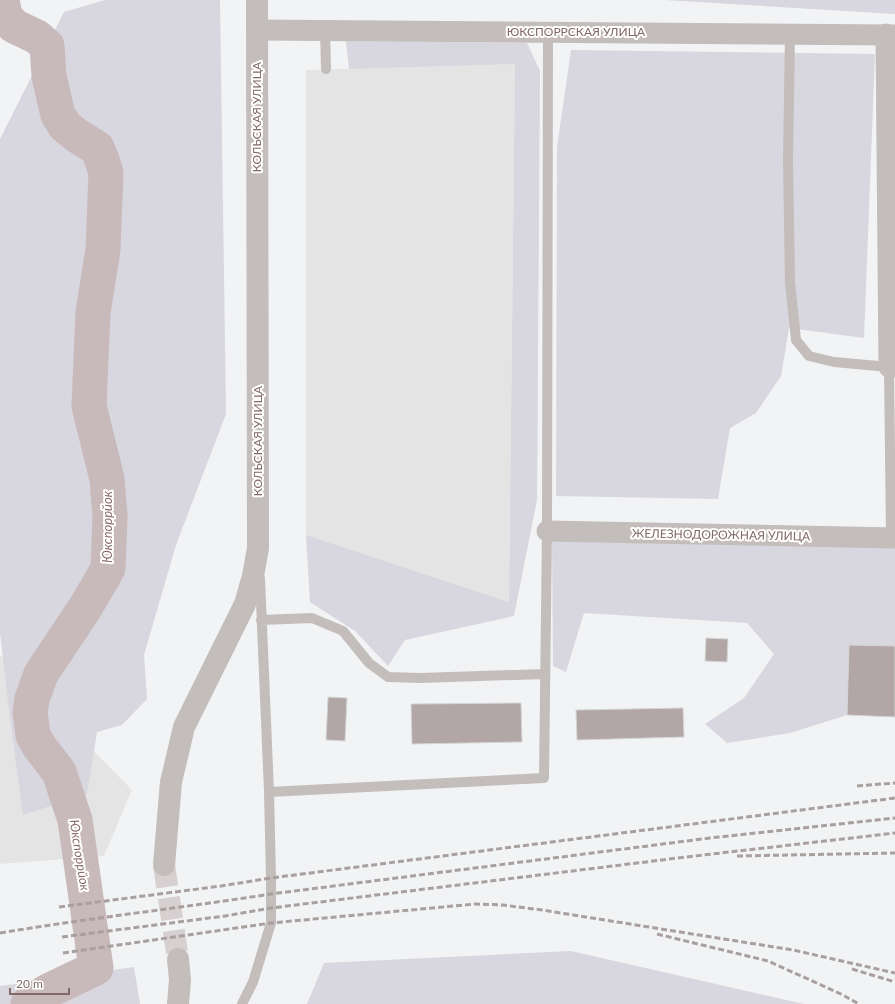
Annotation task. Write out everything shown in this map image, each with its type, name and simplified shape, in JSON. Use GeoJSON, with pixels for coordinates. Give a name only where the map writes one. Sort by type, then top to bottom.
{"type":"FeatureCollection","features":[{"type":"Feature","properties":{"kind":"street","name":"КОЛЬСКАЯ УЛИЦА"},"geometry":{"type":"LineString","coordinates":[[164,865],[171,782],[184,727],[245,604],[253,576],[258,548],[257,0]]}},
{"type":"Feature","properties":{"kind":"street","name":"ЮКСПОРРСКАЯ УЛИЦА"},"geometry":{"type":"LineString","coordinates":[[257,30],[891,34]]}},
{"type":"Feature","properties":{"kind":"street"},"geometry":{"type":"LineString","coordinates":[[891,34],[892,367]]}},
{"type":"Feature","properties":{"kind":"street","name":"ЖЕЛЕЗНОДОРОЖНАЯ УЛИЦА"},"geometry":{"type":"LineString","coordinates":[[546,531],[893,538]]}},
{"type":"Feature","properties":{"kind":"street"},"geometry":{"type":"LineString","coordinates":[[178,959],[180,980],[178,1004]]}},
{"type":"Feature","properties":{"kind":"lane"},"geometry":{"type":"LineString","coordinates":[[325,30],[326,69]]}},
{"type":"Feature","properties":{"kind":"lane"},"geometry":{"type":"LineString","coordinates":[[269,792],[544,778],[548,32]]}},
{"type":"Feature","properties":{"kind":"lane"},"geometry":{"type":"LineString","coordinates":[[790,34],[788,167],[790,282],[796,340],[808,356],[834,362],[892,367],[893,538]]}},
{"type":"Feature","properties":{"kind":"lane"},"geometry":{"type":"LineString","coordinates":[[242,1004],[253,982],[271,923],[269,792],[258,548]]}},
{"type":"Feature","properties":{"kind":"lane"},"geometry":{"type":"LineString","coordinates":[[261,620],[312,618],[343,631],[370,663],[388,677],[420,678],[545,674]]}},
{"type":"Feature","properties":{"kind":"shaded area"},"geometry":{"type":"Polygon","coordinates":[[[105,0],[220,0],[226,414],[176,545],[144,655],[147,699],[122,725],[97,732],[87,794],[23,815],[0,633],[0,139],[64,12],[105,0]]]}},
{"type":"Feature","properties":{"kind":"shaded area"},"geometry":{"type":"Polygon","coordinates":[[[664,0],[895,0],[895,14],[664,0]]]}},
{"type":"Feature","properties":{"kind":"shaded area"},"geometry":{"type":"Polygon","coordinates":[[[346,41],[527,43],[540,71],[537,500],[514,616],[405,640],[388,666],[355,631],[310,602],[306,535],[509,602],[515,64],[349,69],[346,41]]]}},
{"type":"Feature","properties":{"kind":"shaded area"},"geometry":{"type":"Polygon","coordinates":[[[571,50],[875,54],[864,338],[789,328],[781,376],[756,413],[730,428],[718,499],[556,496],[557,147],[571,50]]]}},
{"type":"Feature","properties":{"kind":"shaded area"},"geometry":{"type":"Polygon","coordinates":[[[515,64],[509,602],[306,535],[306,70],[515,64]]]}},
{"type":"Feature","properties":{"kind":"shaded area"},"geometry":{"type":"Polygon","coordinates":[[[552,539],[895,547],[895,646],[849,645],[847,715],[790,733],[727,743],[705,724],[744,698],[774,654],[747,623],[584,613],[566,672],[553,666],[552,539]]]}},
{"type":"Feature","properties":{"kind":"shaded area"},"geometry":{"type":"Polygon","coordinates":[[[0,655],[132,790],[104,856],[0,864],[0,655]]]}},
{"type":"Feature","properties":{"kind":"shaded area"},"geometry":{"type":"Polygon","coordinates":[[[571,951],[804,1004],[307,1004],[324,963],[571,951]]]}},
{"type":"Feature","properties":{"kind":"shaded area"},"geometry":{"type":"Polygon","coordinates":[[[134,967],[140,1004],[0,1004],[0,986],[134,967]]]}},
{"type":"Feature","properties":{"kind":"building"},"geometry":{"type":"Polygon","coordinates":[[[706,638],[728,639],[727,662],[705,661],[706,638]]]}},
{"type":"Feature","properties":{"kind":"building"},"geometry":{"type":"Polygon","coordinates":[[[849,645],[895,646],[895,717],[847,715],[849,645]]]}},
{"type":"Feature","properties":{"kind":"building"},"geometry":{"type":"Polygon","coordinates":[[[328,697],[347,698],[345,741],[326,740],[328,697]]]}},
{"type":"Feature","properties":{"kind":"building"},"geometry":{"type":"Polygon","coordinates":[[[521,703],[522,742],[412,744],[411,704],[521,703]]]}},
{"type":"Feature","properties":{"kind":"building"},"geometry":{"type":"Polygon","coordinates":[[[683,708],[684,737],[577,740],[576,710],[683,708]]]}},
{"type":"Feature","properties":{"kind":"waterway","name":"Юкспоррйок"},"geometry":{"type":"LineString","coordinates":[[2,0],[5,16],[14,26],[37,37],[47,46],[49,76],[58,115],[65,126],[97,148],[106,173],[103,250],[93,312],[89,406],[107,479],[110,516],[108,568],[85,608],[41,674],[32,699],[30,712],[33,735],[39,746],[59,772],[75,820],[96,968],[48,991],[28,1004]]}},
{"type":"Feature","properties":{"kind":"tunnel"},"geometry":{"type":"LineString","coordinates":[[164,865],[178,959]]}},
{"type":"Feature","properties":{"kind":"railway"},"geometry":{"type":"LineString","coordinates":[[857,786],[895,783]]}},
{"type":"Feature","properties":{"kind":"railway"},"geometry":{"type":"LineString","coordinates":[[59,907],[271,878],[895,798]]}},
{"type":"Feature","properties":{"kind":"railway"},"geometry":{"type":"LineString","coordinates":[[0,933],[271,894],[710,838],[895,818]]}},
{"type":"Feature","properties":{"kind":"railway"},"geometry":{"type":"LineString","coordinates":[[62,937],[225,916],[271,908],[895,833]]}},
{"type":"Feature","properties":{"kind":"railway"},"geometry":{"type":"LineString","coordinates":[[737,856],[895,853]]}},
{"type":"Feature","properties":{"kind":"railway"},"geometry":{"type":"LineString","coordinates":[[63,953],[271,923],[475,904],[503,905],[542,910],[793,950],[895,973]]}},
{"type":"Feature","properties":{"kind":"railway"},"geometry":{"type":"LineString","coordinates":[[657,934],[768,961],[841,994],[859,1004]]}},
{"type":"Feature","properties":{"kind":"railway"},"geometry":{"type":"LineString","coordinates":[[852,969],[895,982]]}}]}
